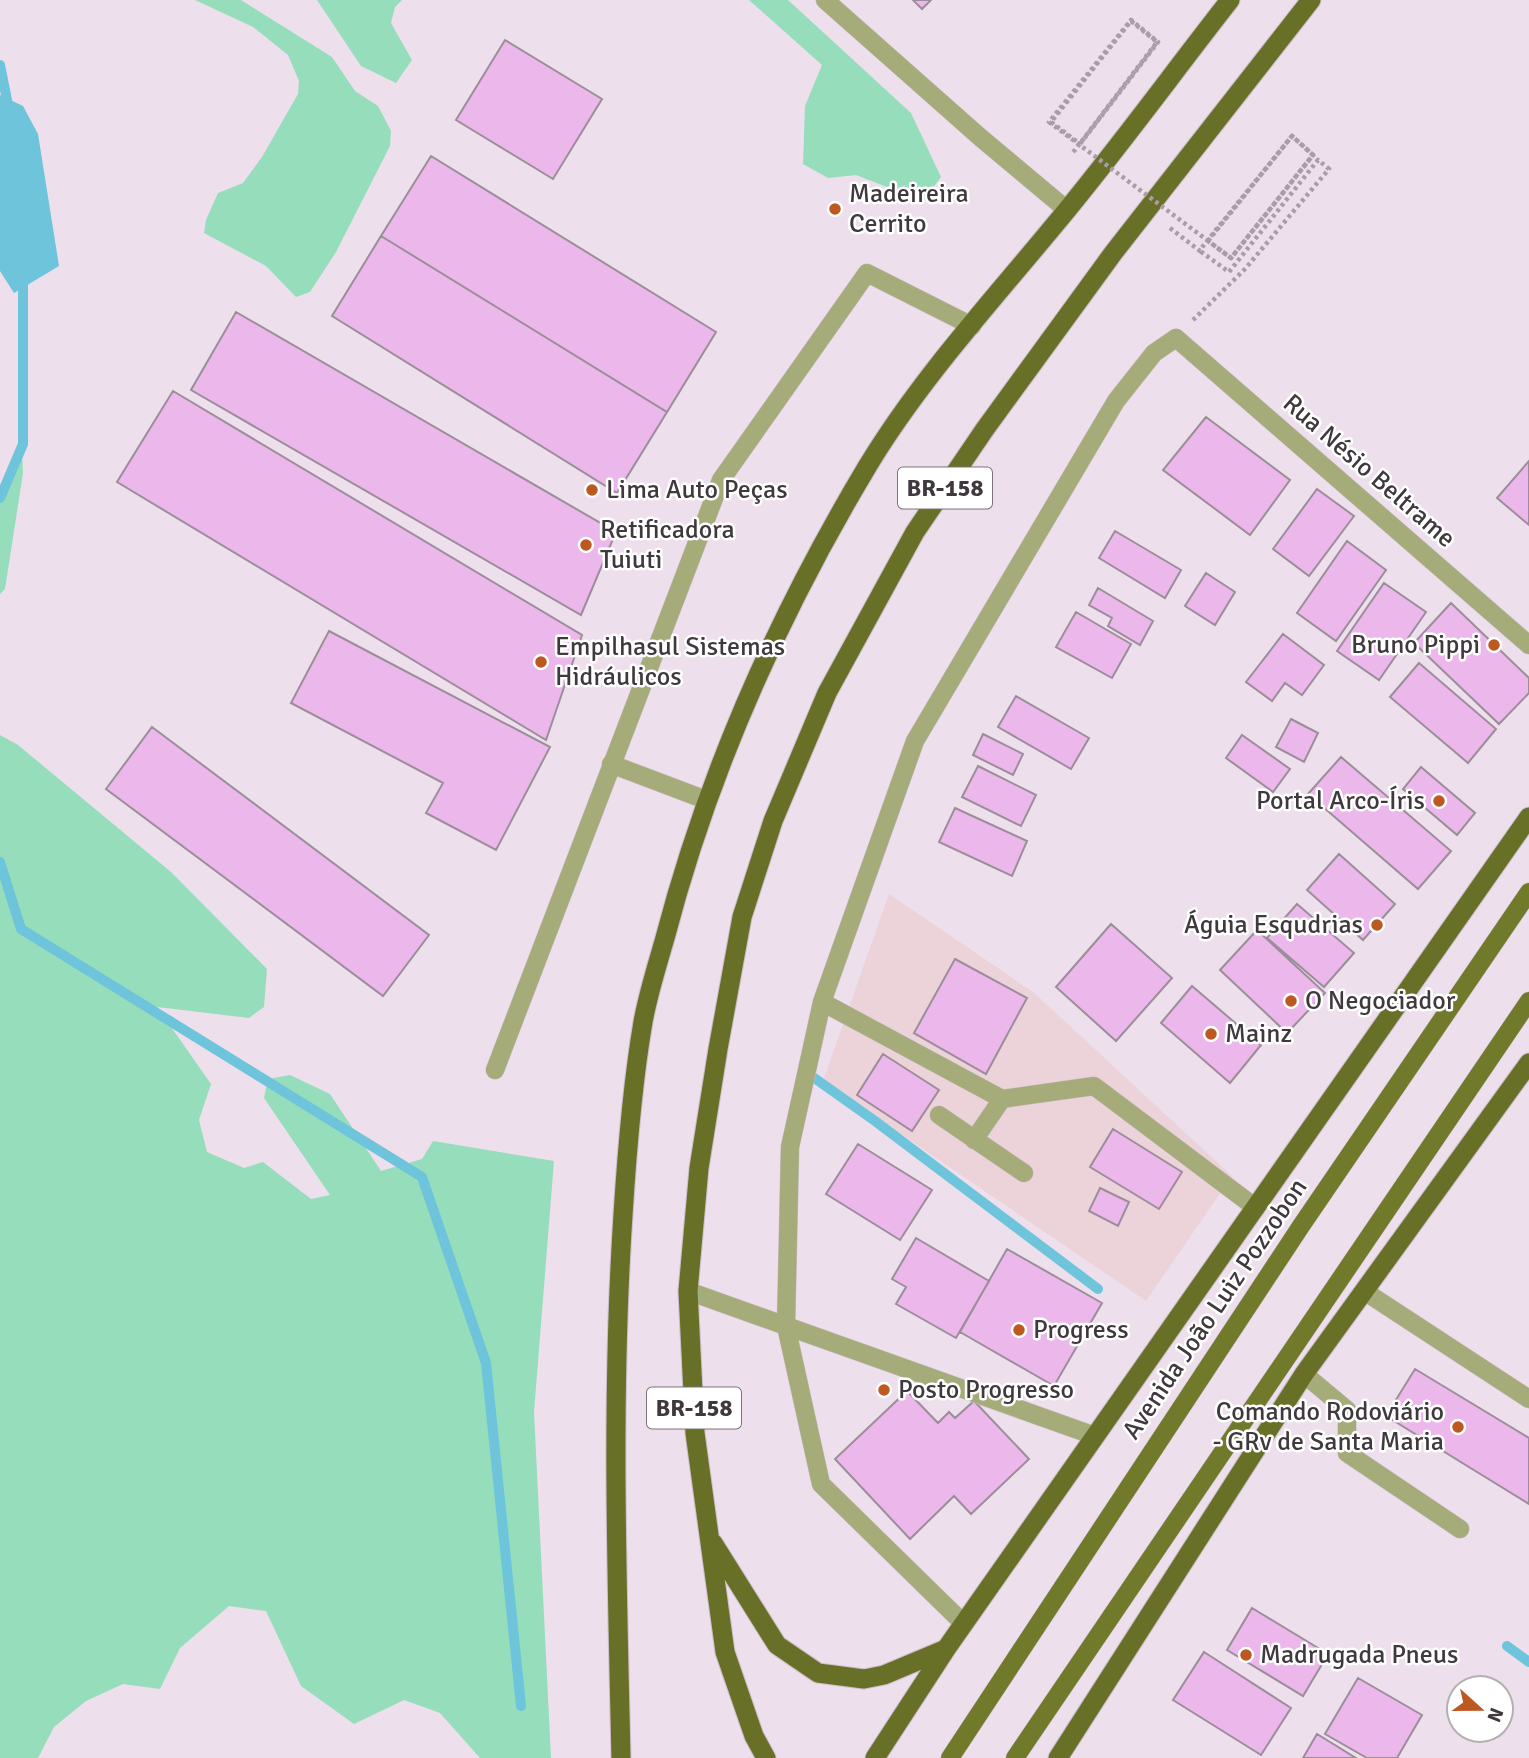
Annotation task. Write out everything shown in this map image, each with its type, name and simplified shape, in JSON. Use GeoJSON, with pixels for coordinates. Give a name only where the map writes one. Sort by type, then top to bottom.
{"type":"FeatureCollection","features":[{"type":"Feature","properties":{"kind":"highway","name":"BR-158"},"geometry":{"type":"LineString","coordinates":[[621,1758],[617,1368],[619,1268],[628,1138],[643,1020],[676,894],[706,800],[759,675],[812,567],[869,465],[923,386],[1067,210],[1230,0]]}},
{"type":"Feature","properties":{"kind":"highway","name":"BR-158"},"geometry":{"type":"LineString","coordinates":[[766,1758],[754,1736],[725,1652],[695,1433],[688,1291],[699,1168],[742,917],[779,808],[827,694],[915,532],[985,429],[1147,211],[1311,0]]}},
{"type":"Feature","properties":{"kind":"highway"},"geometry":{"type":"LineString","coordinates":[[875,1758],[946,1649],[1529,817]]}},
{"type":"Feature","properties":{"kind":"highway"},"geometry":{"type":"LineString","coordinates":[[1058,1758],[1304,1374],[1521,1086],[1529,1063]]}},
{"type":"Feature","properties":{"kind":"highway"},"geometry":{"type":"LineString","coordinates":[[708,1535],[777,1645],[818,1672],[864,1679],[884,1675],[946,1649]]}},
{"type":"Feature","properties":{"kind":"main road","name":"Avenida João Luiz Pozzobon"},"geometry":{"type":"LineString","coordinates":[[950,1758],[1301,1226],[1529,892]]}},
{"type":"Feature","properties":{"kind":"main road"},"geometry":{"type":"LineString","coordinates":[[1015,1758],[1529,1001]]}},
{"type":"Feature","properties":{"kind":"street"},"geometry":{"type":"LineString","coordinates":[[825,0],[1067,210]]}},
{"type":"Feature","properties":{"kind":"street"},"geometry":{"type":"LineString","coordinates":[[495,1070],[720,480],[867,273],[972,326]]}},
{"type":"Feature","properties":{"kind":"street"},"geometry":{"type":"LineString","coordinates":[[964,1624],[821,1484],[786,1326],[790,1146],[822,1002],[915,741],[1116,401],[1154,353],[1175,338]]}},
{"type":"Feature","properties":{"kind":"street","name":"Rua Nésio Beltrame"},"geometry":{"type":"LineString","coordinates":[[1175,338],[1529,645]]}},
{"type":"Feature","properties":{"kind":"street"},"geometry":{"type":"LineString","coordinates":[[611,764],[706,800]]}},
{"type":"Feature","properties":{"kind":"street"},"geometry":{"type":"LineString","coordinates":[[822,1002],[1002,1099],[1094,1086],[1256,1208]]}},
{"type":"Feature","properties":{"kind":"street"},"geometry":{"type":"LineString","coordinates":[[974,1140],[1002,1099]]}},
{"type":"Feature","properties":{"kind":"street"},"geometry":{"type":"LineString","coordinates":[[939,1115],[1024,1173]]}},
{"type":"Feature","properties":{"kind":"street"},"geometry":{"type":"LineString","coordinates":[[688,1291],[1095,1436]]}},
{"type":"Feature","properties":{"kind":"street"},"geometry":{"type":"LineString","coordinates":[[1364,1291],[1529,1399]]}},
{"type":"Feature","properties":{"kind":"street"},"geometry":{"type":"LineString","coordinates":[[1304,1374],[1348,1410],[1347,1453],[1460,1530]]}},
{"type":"Feature","properties":{"kind":"path"},"geometry":{"type":"LineString","coordinates":[[1075,150],[1083,139],[1091,128],[1157,42],[1131,21],[1051,122],[1070,137],[1080,144],[1158,42],[1131,20],[1049,122],[1071,138],[1082,146],[1231,258]]}},
{"type":"Feature","properties":{"kind":"path"},"geometry":{"type":"LineString","coordinates":[[1202,248],[1292,136],[1312,155],[1248,238]]}},
{"type":"Feature","properties":{"kind":"path"},"geometry":{"type":"LineString","coordinates":[[1292,136],[1313,155],[1231,258],[1208,241],[1292,136]]}},
{"type":"Feature","properties":{"kind":"path"},"geometry":{"type":"LineString","coordinates":[[1147,211],[1202,248],[1229,272],[1318,160],[1329,169],[1245,269],[1175,338]]}},
{"type":"Feature","properties":{"kind":"shaded area"},"geometry":{"type":"Polygon","coordinates":[[[889,894],[1033,992],[1232,1176],[1146,1301],[823,1081],[889,894]]]}},
{"type":"Feature","properties":{"kind":"green space"},"geometry":{"type":"Polygon","coordinates":[[[195,0],[241,0],[332,57],[355,91],[378,106],[391,131],[390,146],[336,252],[310,292],[296,297],[266,266],[204,233],[206,220],[218,193],[243,183],[262,157],[298,94],[299,81],[288,55],[253,27],[195,0]]]}},
{"type":"Feature","properties":{"kind":"green space"},"geometry":{"type":"Polygon","coordinates":[[[317,0],[402,0],[395,7],[391,23],[412,60],[396,83],[361,66],[317,0]]]}},
{"type":"Feature","properties":{"kind":"green space"},"geometry":{"type":"Polygon","coordinates":[[[749,0],[788,0],[911,113],[941,177],[923,201],[856,175],[828,178],[803,164],[805,106],[822,65],[749,0]]]}},
{"type":"Feature","properties":{"kind":"green space"},"geometry":{"type":"Polygon","coordinates":[[[22,451],[23,473],[5,589],[0,594],[0,502],[22,451]]]}},
{"type":"Feature","properties":{"kind":"green space"},"geometry":{"type":"Polygon","coordinates":[[[0,735],[18,745],[171,872],[267,969],[264,1007],[249,1018],[157,1007],[211,1084],[199,1120],[207,1152],[244,1168],[263,1162],[311,1199],[330,1195],[264,1098],[268,1079],[290,1075],[330,1094],[381,1171],[422,1159],[433,1141],[554,1161],[534,1412],[551,1758],[480,1758],[440,1713],[404,1700],[354,1724],[301,1686],[266,1611],[229,1606],[180,1648],[160,1689],[123,1684],[86,1701],[54,1727],[38,1758],[0,1758],[0,735]]]}},
{"type":"Feature","properties":{"kind":"water"},"geometry":{"type":"Polygon","coordinates":[[[0,95],[23,106],[38,134],[59,266],[14,293],[0,271],[0,95]]]}},
{"type":"Feature","properties":{"kind":"building"},"geometry":{"type":"Polygon","coordinates":[[[913,0],[931,0],[922,9],[913,0]]]}},
{"type":"Feature","properties":{"kind":"building"},"geometry":{"type":"Polygon","coordinates":[[[505,40],[602,99],[553,179],[456,120],[505,40]]]}},
{"type":"Feature","properties":{"kind":"building"},"geometry":{"type":"Polygon","coordinates":[[[431,156],[716,332],[667,412],[381,236],[431,156]]]}},
{"type":"Feature","properties":{"kind":"building"},"geometry":{"type":"Polygon","coordinates":[[[381,236],[667,412],[617,493],[332,316],[381,236]]]}},
{"type":"Feature","properties":{"kind":"building"},"geometry":{"type":"Polygon","coordinates":[[[236,312],[616,532],[581,615],[191,390],[236,312]]]}},
{"type":"Feature","properties":{"kind":"building"},"geometry":{"type":"Polygon","coordinates":[[[173,391],[582,635],[546,740],[117,482],[173,391]]]}},
{"type":"Feature","properties":{"kind":"building"},"geometry":{"type":"Polygon","coordinates":[[[1206,417],[1290,480],[1250,535],[1163,470],[1206,417]]]}},
{"type":"Feature","properties":{"kind":"building"},"geometry":{"type":"Polygon","coordinates":[[[1529,461],[1529,525],[1497,498],[1529,461]]]}},
{"type":"Feature","properties":{"kind":"building"},"geometry":{"type":"Polygon","coordinates":[[[1317,489],[1354,516],[1309,576],[1273,549],[1317,489]]]}},
{"type":"Feature","properties":{"kind":"building"},"geometry":{"type":"Polygon","coordinates":[[[1115,531],[1181,570],[1165,598],[1099,558],[1115,531]]]}},
{"type":"Feature","properties":{"kind":"building"},"geometry":{"type":"Polygon","coordinates":[[[1347,541],[1386,570],[1336,641],[1297,613],[1347,541]]]}},
{"type":"Feature","properties":{"kind":"building"},"geometry":{"type":"Polygon","coordinates":[[[1206,573],[1235,592],[1215,625],[1185,606],[1206,573]]]}},
{"type":"Feature","properties":{"kind":"building"},"geometry":{"type":"Polygon","coordinates":[[[1384,583],[1426,612],[1379,680],[1337,651],[1384,583]]]}},
{"type":"Feature","properties":{"kind":"building"},"geometry":{"type":"Polygon","coordinates":[[[1098,588],[1153,621],[1140,645],[1108,626],[1112,618],[1089,605],[1098,588]]]}},
{"type":"Feature","properties":{"kind":"building"},"geometry":{"type":"Polygon","coordinates":[[[1451,603],[1529,678],[1529,693],[1499,724],[1414,643],[1451,603]]]}},
{"type":"Feature","properties":{"kind":"building"},"geometry":{"type":"Polygon","coordinates":[[[1076,612],[1131,644],[1112,678],[1056,647],[1076,612]]]}},
{"type":"Feature","properties":{"kind":"building"},"geometry":{"type":"Polygon","coordinates":[[[329,631],[550,747],[496,850],[426,813],[443,783],[291,703],[329,631]]]}},
{"type":"Feature","properties":{"kind":"building"},"geometry":{"type":"Polygon","coordinates":[[[1283,634],[1324,665],[1302,695],[1285,683],[1272,701],[1246,682],[1283,634]]]}},
{"type":"Feature","properties":{"kind":"building"},"geometry":{"type":"Polygon","coordinates":[[[1419,663],[1496,729],[1468,763],[1390,697],[1419,663]]]}},
{"type":"Feature","properties":{"kind":"building"},"geometry":{"type":"Polygon","coordinates":[[[1016,696],[1089,738],[1071,769],[998,727],[1016,696]]]}},
{"type":"Feature","properties":{"kind":"building"},"geometry":{"type":"Polygon","coordinates":[[[1291,719],[1318,733],[1304,762],[1276,747],[1291,719]]]}},
{"type":"Feature","properties":{"kind":"building"},"geometry":{"type":"Polygon","coordinates":[[[152,727],[429,935],[383,996],[106,789],[152,727]]]}},
{"type":"Feature","properties":{"kind":"building"},"geometry":{"type":"Polygon","coordinates":[[[983,734],[1023,754],[1013,775],[973,755],[983,734]]]}},
{"type":"Feature","properties":{"kind":"building"},"geometry":{"type":"Polygon","coordinates":[[[1242,735],[1290,769],[1273,792],[1226,758],[1242,735]]]}},
{"type":"Feature","properties":{"kind":"building"},"geometry":{"type":"Polygon","coordinates":[[[1341,757],[1451,851],[1418,889],[1308,794],[1341,757]]]}},
{"type":"Feature","properties":{"kind":"building"},"geometry":{"type":"Polygon","coordinates":[[[978,766],[1036,795],[1021,826],[962,797],[978,766]]]}},
{"type":"Feature","properties":{"kind":"building","name":"Portal Arco-Íris"},"geometry":{"type":"Polygon","coordinates":[[[1421,767],[1475,813],[1457,835],[1403,789],[1421,767]]]}},
{"type":"Feature","properties":{"kind":"building"},"geometry":{"type":"Polygon","coordinates":[[[955,808],[1027,841],[1012,876],[939,842],[955,808]]]}},
{"type":"Feature","properties":{"kind":"building"},"geometry":{"type":"Polygon","coordinates":[[[1339,854],[1395,904],[1363,940],[1307,890],[1339,854]]]}},
{"type":"Feature","properties":{"kind":"building"},"geometry":{"type":"Polygon","coordinates":[[[1297,904],[1354,953],[1324,987],[1267,938],[1297,904]]]}},
{"type":"Feature","properties":{"kind":"building"},"geometry":{"type":"Polygon","coordinates":[[[1111,924],[1172,978],[1116,1041],[1056,987],[1111,924]]]}},
{"type":"Feature","properties":{"kind":"building"},"geometry":{"type":"Polygon","coordinates":[[[1257,930],[1325,993],[1287,1033],[1220,970],[1257,930]]]}},
{"type":"Feature","properties":{"kind":"building"},"geometry":{"type":"Polygon","coordinates":[[[955,959],[1027,998],[986,1074],[914,1033],[955,959]]]}},
{"type":"Feature","properties":{"kind":"building","name":"Mainz"},"geometry":{"type":"Polygon","coordinates":[[[1192,986],[1261,1045],[1230,1083],[1161,1023],[1192,986]]]}},
{"type":"Feature","properties":{"kind":"building"},"geometry":{"type":"Polygon","coordinates":[[[883,1054],[939,1090],[912,1131],[857,1095],[883,1054]]]}},
{"type":"Feature","properties":{"kind":"building"},"geometry":{"type":"Polygon","coordinates":[[[1113,1129],[1182,1172],[1159,1209],[1090,1167],[1113,1129]]]}},
{"type":"Feature","properties":{"kind":"building"},"geometry":{"type":"Polygon","coordinates":[[[858,1144],[932,1190],[900,1240],[826,1194],[858,1144]]]}},
{"type":"Feature","properties":{"kind":"building"},"geometry":{"type":"Polygon","coordinates":[[[1100,1188],[1129,1202],[1118,1226],[1089,1211],[1100,1188]]]}},
{"type":"Feature","properties":{"kind":"building"},"geometry":{"type":"Polygon","coordinates":[[[916,1238],[989,1281],[956,1338],[896,1304],[906,1287],[892,1279],[916,1238]]]}},
{"type":"Feature","properties":{"kind":"building"},"geometry":{"type":"Polygon","coordinates":[[[1007,1249],[1102,1303],[1054,1386],[960,1332],[1007,1249]]]}},
{"type":"Feature","properties":{"kind":"building","name":"Comando Rodoviário - GRv de Santa Maria"},"geometry":{"type":"Polygon","coordinates":[[[1415,1369],[1529,1438],[1529,1504],[1386,1416],[1415,1369]]]}},
{"type":"Feature","properties":{"kind":"building"},"geometry":{"type":"Polygon","coordinates":[[[907,1391],[938,1423],[949,1412],[955,1418],[974,1401],[1029,1459],[971,1514],[954,1496],[910,1539],[835,1459],[907,1391]]]}},
{"type":"Feature","properties":{"kind":"building"},"geometry":{"type":"Polygon","coordinates":[[[1252,1608],[1328,1654],[1303,1696],[1227,1650],[1252,1608]]]}},
{"type":"Feature","properties":{"kind":"building"},"geometry":{"type":"Polygon","coordinates":[[[1204,1652],[1291,1708],[1261,1755],[1173,1700],[1204,1652]]]}},
{"type":"Feature","properties":{"kind":"building"},"geometry":{"type":"Polygon","coordinates":[[[1358,1678],[1422,1715],[1397,1758],[1367,1758],[1325,1734],[1358,1678]]]}},
{"type":"Feature","properties":{"kind":"building"},"geometry":{"type":"Polygon","coordinates":[[[1317,1734],[1356,1758],[1303,1758],[1317,1734]]]}},
{"type":"Feature","properties":{"kind":"waterway"},"geometry":{"type":"LineString","coordinates":[[0,65],[9,110]]}},
{"type":"Feature","properties":{"kind":"waterway"},"geometry":{"type":"LineString","coordinates":[[0,498],[23,444],[23,275]]}},
{"type":"Feature","properties":{"kind":"waterway"},"geometry":{"type":"LineString","coordinates":[[0,862],[21,929],[422,1177],[486,1363],[521,1706]]}},
{"type":"Feature","properties":{"kind":"waterway"},"geometry":{"type":"LineString","coordinates":[[803,1070],[1098,1289]]}},
{"type":"Feature","properties":{"kind":"waterway"},"geometry":{"type":"LineString","coordinates":[[1507,1646],[1529,1662]]}},
{"type":"Feature","properties":{"kind":"place","name":"Madeireira Cerrito"},"geometry":{"type":"Point","coordinates":[835,209]}},
{"type":"Feature","properties":{"kind":"place","name":"Lima Auto Peças"},"geometry":{"type":"Point","coordinates":[592,490]}},
{"type":"Feature","properties":{"kind":"place","name":"Retificadora Tuiuti"},"geometry":{"type":"Point","coordinates":[586,545]}},
{"type":"Feature","properties":{"kind":"place","name":"Bruno Pippi"},"geometry":{"type":"Point","coordinates":[1494,645]}},
{"type":"Feature","properties":{"kind":"place","name":"Empilhasul Sistemas Hidráulicos"},"geometry":{"type":"Point","coordinates":[541,662]}},
{"type":"Feature","properties":{"kind":"place","name":"Portal Arco-Íris"},"geometry":{"type":"Point","coordinates":[1439,801]}},
{"type":"Feature","properties":{"kind":"place","name":"Águia Esqudrias"},"geometry":{"type":"Point","coordinates":[1377,925]}},
{"type":"Feature","properties":{"kind":"place","name":"O Negociador"},"geometry":{"type":"Point","coordinates":[1291,1001]}},
{"type":"Feature","properties":{"kind":"place","name":"Mainz"},"geometry":{"type":"Point","coordinates":[1211,1034]}},
{"type":"Feature","properties":{"kind":"place","name":"Progress"},"geometry":{"type":"Point","coordinates":[1019,1330]}},
{"type":"Feature","properties":{"kind":"place","name":"Posto Progresso"},"geometry":{"type":"Point","coordinates":[884,1390]}},
{"type":"Feature","properties":{"kind":"place","name":"Comando Rodoviário - GRv de Santa Maria"},"geometry":{"type":"Point","coordinates":[1458,1427]}},
{"type":"Feature","properties":{"kind":"place","name":"Madrugada Pneus"},"geometry":{"type":"Point","coordinates":[1246,1655]}}]}
